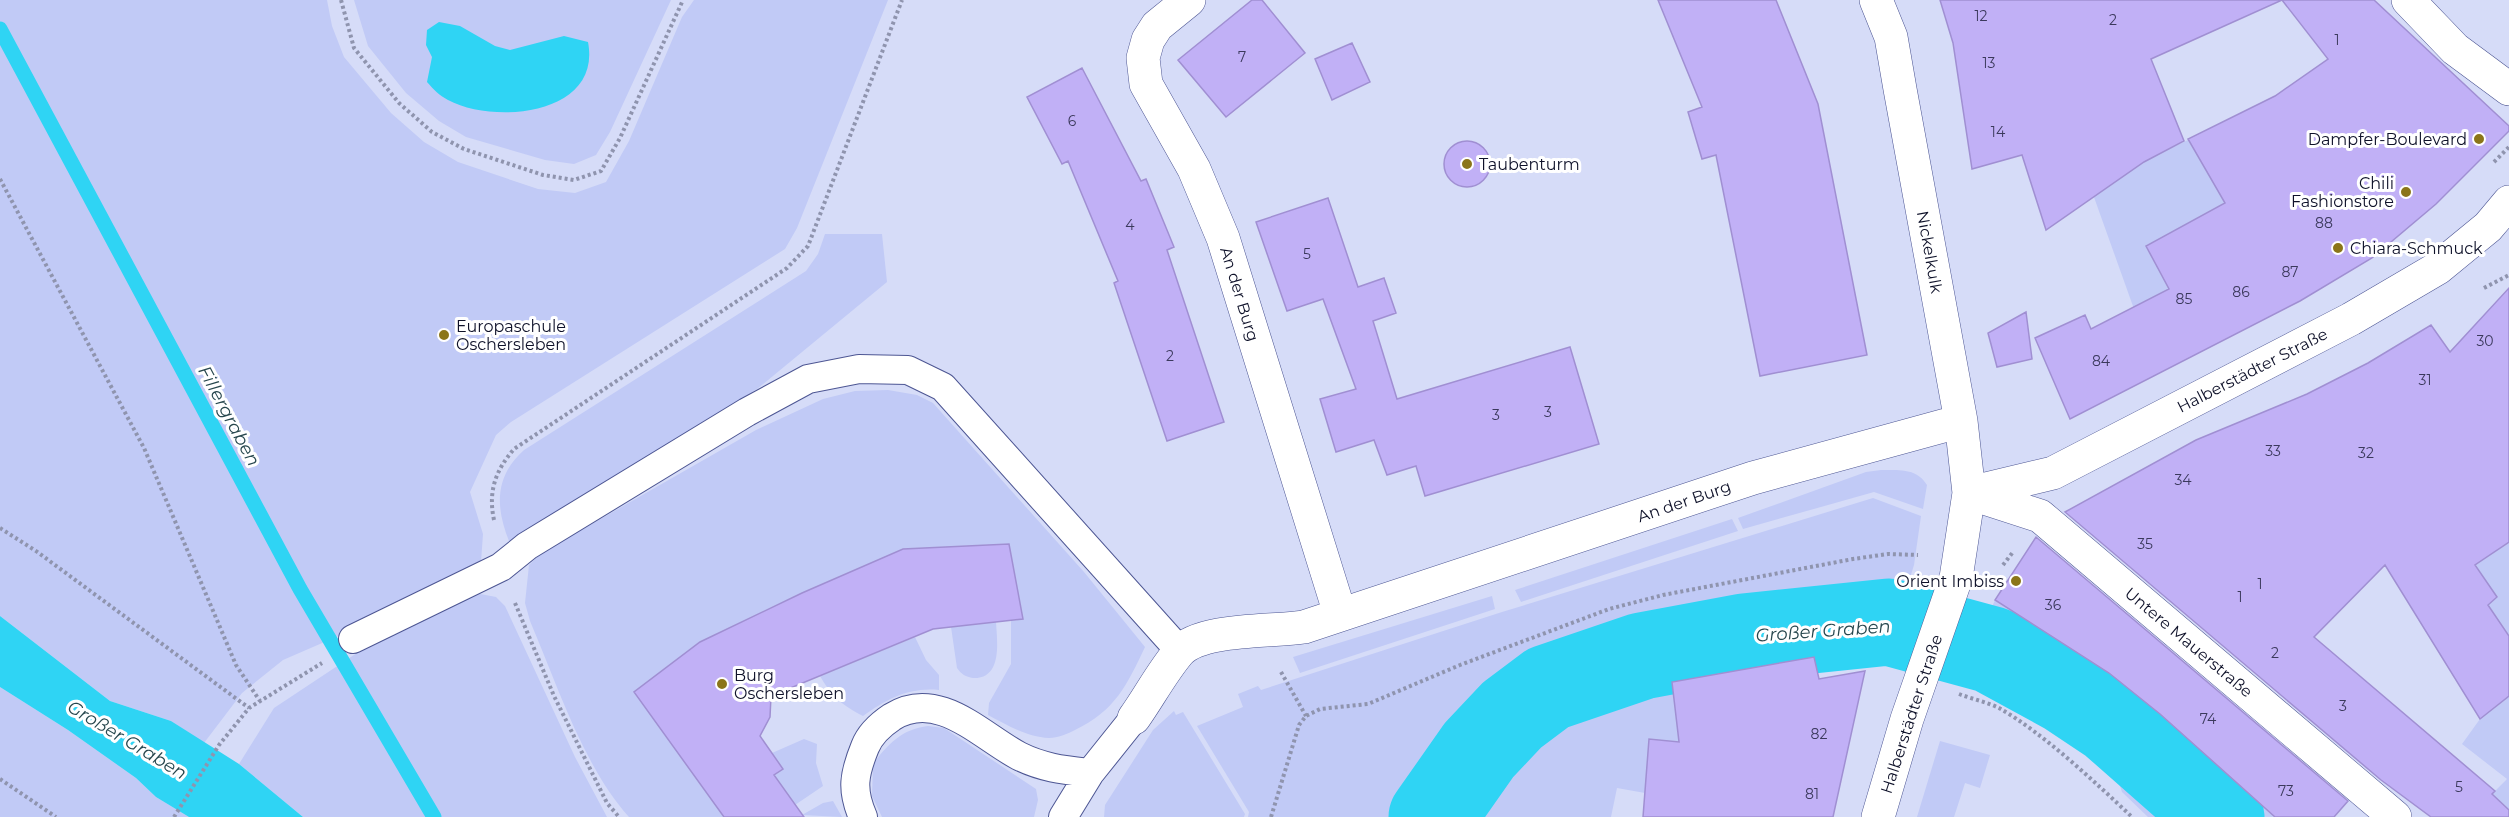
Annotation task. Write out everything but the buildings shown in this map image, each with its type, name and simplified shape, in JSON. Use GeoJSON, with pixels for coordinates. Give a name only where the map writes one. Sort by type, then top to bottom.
{"type":"FeatureCollection","features":[{"type":"Feature","properties":{"kind":"street","name":"An der Burg"},"geometry":{"type":"LineString","coordinates":[[1190,0],[1157,26],[1148,40],[1143,58],[1146,84],[1194,169],[1223,238],[1341,614]]}},
{"type":"Feature","properties":{"kind":"street","name":"Nickelkulk"},"geometry":{"type":"LineString","coordinates":[[1876,0],[1891,38],[1961,421],[1969,500]]}},
{"type":"Feature","properties":{"kind":"street"},"geometry":{"type":"LineString","coordinates":[[2408,0],[2455,49],[2509,89]]}},
{"type":"Feature","properties":{"kind":"street","name":"Halberstädter Straße"},"geometry":{"type":"LineString","coordinates":[[1878,817],[1907,719],[1956,578],[1969,500],[2061,469],[2351,319],[2498,235],[2509,202]]}},
{"type":"Feature","properties":{"kind":"street","name":"An der Burg"},"geometry":{"type":"LineString","coordinates":[[1134,718],[1180,651],[1209,636],[1276,632],[1304,627],[1753,478],[1961,421]]}},
{"type":"Feature","properties":{"kind":"street","name":"Untere Mauerstraße"},"geometry":{"type":"LineString","coordinates":[[1969,500],[2040,516],[2395,817]]}},
{"type":"Feature","properties":{"kind":"lane"},"geometry":{"type":"LineString","coordinates":[[352,639],[501,567],[537,540],[747,412],[808,379],[859,369],[908,370],[943,387],[1180,651]]}},
{"type":"Feature","properties":{"kind":"lane"},"geometry":{"type":"LineString","coordinates":[[863,817],[856,802],[855,774],[867,741],[879,726],[898,714],[923,707],[948,713],[1019,756],[1049,769],[1090,773]]}},
{"type":"Feature","properties":{"kind":"lane"},"geometry":{"type":"LineString","coordinates":[[1063,817],[1090,773],[1134,718]]}},
{"type":"Feature","properties":{"kind":"path"},"geometry":{"type":"LineString","coordinates":[[341,0],[354,48],[399,103],[432,132],[464,149],[543,175],[574,180],[601,171],[620,138],[683,0]]}},
{"type":"Feature","properties":{"kind":"path"},"geometry":{"type":"LineString","coordinates":[[619,817],[607,803],[554,696],[501,567],[491,506],[491,488],[505,460],[514,449],[787,268],[808,246],[902,0]]}},
{"type":"Feature","properties":{"kind":"path"},"geometry":{"type":"LineString","coordinates":[[0,179],[144,448],[236,665],[260,701]]}},
{"type":"Feature","properties":{"kind":"path"},"geometry":{"type":"LineString","coordinates":[[0,528],[36,551],[249,708]]}},
{"type":"Feature","properties":{"kind":"path"},"geometry":{"type":"LineString","coordinates":[[1276,632],[1277,665],[1306,716]]}},
{"type":"Feature","properties":{"kind":"path"},"geometry":{"type":"LineString","coordinates":[[174,817],[219,745],[249,708],[308,674]]}},
{"type":"Feature","properties":{"kind":"path"},"geometry":{"type":"LineString","coordinates":[[1956,693],[1997,707],[2014,718],[2094,781],[2132,817]]}},
{"type":"Feature","properties":{"kind":"path"},"geometry":{"type":"LineString","coordinates":[[0,779],[56,817]]}},
{"type":"Feature","properties":{"kind":"shaded area"},"geometry":{"type":"Polygon","coordinates":[[[0,0],[327,0],[332,26],[344,57],[391,113],[424,142],[458,162],[538,189],[575,193],[606,182],[629,141],[682,17],[694,0],[888,0],[797,228],[785,249],[511,422],[496,435],[470,492],[483,534],[481,562],[410,595],[343,634],[283,660],[242,693],[204,743],[171,721],[110,701],[0,616],[0,0]]]}},
{"type":"Feature","properties":{"kind":"shaded area"},"geometry":{"type":"Polygon","coordinates":[[[354,0],[671,0],[610,132],[596,155],[574,164],[545,160],[466,137],[439,121],[406,93],[368,46],[354,0]]]}},
{"type":"Feature","properties":{"kind":"shaded area"},"geometry":{"type":"Polygon","coordinates":[[[2188,140],[2242,232],[2191,222],[2179,228],[2169,289],[2134,309],[2090,186],[2188,140]]]}},
{"type":"Feature","properties":{"kind":"shaded area"},"geometry":{"type":"Polygon","coordinates":[[[825,234],[882,234],[887,282],[757,389],[509,541],[501,516],[500,492],[507,470],[524,450],[806,271],[818,254],[825,234]]]}},
{"type":"Feature","properties":{"kind":"shaded area"},"geometry":{"type":"Polygon","coordinates":[[[888,390],[917,395],[933,403],[1084,572],[1145,647],[1125,685],[1110,705],[1089,723],[1056,737],[1041,737],[1025,733],[988,715],[989,703],[1011,664],[1011,620],[907,548],[802,593],[700,642],[634,692],[724,817],[629,817],[598,774],[572,724],[530,621],[525,603],[529,565],[541,553],[756,430],[823,399],[855,391],[888,390]]]}},
{"type":"Feature","properties":{"kind":"shaded area"},"geometry":{"type":"Polygon","coordinates":[[[1907,471],[1923,479],[1927,485],[1923,509],[1874,492],[1743,529],[1738,518],[1866,472],[1907,471]]]}},
{"type":"Feature","properties":{"kind":"shaded area"},"geometry":{"type":"Polygon","coordinates":[[[1873,498],[1921,516],[1914,565],[1886,656],[1814,657],[1672,682],[1679,742],[1649,740],[1645,793],[1617,788],[1611,817],[1248,817],[1249,812],[1197,726],[1243,707],[1238,694],[1258,686],[1261,690],[1502,612],[1873,498]]]}},
{"type":"Feature","properties":{"kind":"shaded area"},"geometry":{"type":"Polygon","coordinates":[[[1732,519],[1738,531],[1521,602],[1515,590],[1732,519]]]}},
{"type":"Feature","properties":{"kind":"shaded area"},"geometry":{"type":"Polygon","coordinates":[[[2509,542],[2509,636],[2488,605],[2497,597],[2475,565],[2509,542]]]}},
{"type":"Feature","properties":{"kind":"shaded area"},"geometry":{"type":"Polygon","coordinates":[[[475,593],[496,597],[505,606],[575,757],[607,817],[303,817],[239,764],[274,708],[369,645],[475,593]]]}},
{"type":"Feature","properties":{"kind":"shaded area"},"geometry":{"type":"Polygon","coordinates":[[[1492,596],[1495,609],[1300,673],[1293,657],[1492,596]]]}},
{"type":"Feature","properties":{"kind":"shaded area"},"geometry":{"type":"Polygon","coordinates":[[[1995,600],[2109,673],[2276,817],[2239,817],[2150,735],[2087,687],[1986,621],[1995,600]]]}},
{"type":"Feature","properties":{"kind":"shaded area"},"geometry":{"type":"Polygon","coordinates":[[[996,622],[997,648],[994,666],[983,677],[973,678],[964,675],[957,668],[951,627],[996,622]]]}},
{"type":"Feature","properties":{"kind":"shaded area"},"geometry":{"type":"Polygon","coordinates":[[[915,637],[926,660],[939,675],[939,690],[908,692],[881,704],[863,716],[838,700],[820,676],[915,637]]]}},
{"type":"Feature","properties":{"kind":"shaded area"},"geometry":{"type":"Polygon","coordinates":[[[1975,660],[2036,687],[2086,719],[2201,817],[2148,817],[2122,792],[2115,771],[2043,720],[1969,678],[1975,660]]]}},
{"type":"Feature","properties":{"kind":"shaded area"},"geometry":{"type":"Polygon","coordinates":[[[0,687],[68,730],[136,778],[156,797],[189,817],[0,817],[0,687]]]}},
{"type":"Feature","properties":{"kind":"shaded area"},"geometry":{"type":"Polygon","coordinates":[[[2509,696],[2509,810],[2492,794],[2507,779],[2462,744],[2480,719],[2509,696]]]}},
{"type":"Feature","properties":{"kind":"shaded area"},"geometry":{"type":"Polygon","coordinates":[[[1174,711],[1176,715],[1183,712],[1245,814],[1244,817],[1104,817],[1105,805],[1153,730],[1174,711]]]}},
{"type":"Feature","properties":{"kind":"shaded area"},"geometry":{"type":"Polygon","coordinates":[[[928,726],[944,728],[1036,789],[1038,800],[1034,817],[882,817],[872,796],[873,764],[884,750],[903,734],[928,726]]]}},
{"type":"Feature","properties":{"kind":"shaded area"},"geometry":{"type":"Polygon","coordinates":[[[804,739],[817,744],[816,763],[823,786],[795,805],[774,775],[783,769],[772,753],[804,739]]]}},
{"type":"Feature","properties":{"kind":"shaded area"},"geometry":{"type":"Polygon","coordinates":[[[1940,741],[1990,755],[1980,788],[1965,783],[1954,817],[1917,817],[1940,741]]]}},
{"type":"Feature","properties":{"kind":"shaded area"},"geometry":{"type":"Polygon","coordinates":[[[833,801],[842,817],[802,815],[823,803],[833,801]]]}},
{"type":"Feature","properties":{"kind":"water"},"geometry":{"type":"Polygon","coordinates":[[[439,22],[460,26],[495,46],[510,50],[564,36],[588,42],[588,66],[579,85],[562,99],[541,108],[517,112],[492,112],[468,108],[445,98],[427,82],[432,57],[426,45],[427,30],[439,22]]]}},
{"type":"Feature","properties":{"kind":"water"},"geometry":{"type":"Polygon","coordinates":[[[0,616],[110,701],[171,721],[239,764],[303,817],[189,817],[156,797],[136,778],[68,730],[0,687],[0,616]]]}},
{"type":"Feature","properties":{"kind":"water"},"geometry":{"type":"Polygon","coordinates":[[[1986,621],[2087,687],[2150,735],[2239,817],[2201,817],[2086,719],[2036,687],[1975,660],[1986,621]]]}},
{"type":"Feature","properties":{"kind":"waterway","name":"Fillergraben"},"geometry":{"type":"LineString","coordinates":[[0,29],[300,589],[434,817]]}},
{"type":"Feature","properties":{"kind":"waterway","name":"Großer Graben"},"geometry":{"type":"LineString","coordinates":[[1432,817],[1479,750],[1512,715],[1548,688],[1642,656],[1744,637],[1889,622],[1992,650],[2067,691],[2112,721],[2221,817]]}},
{"type":"Feature","properties":{"kind":"place","name":"Dampfer-Boulevard"},"geometry":{"type":"Point","coordinates":[2479,139]}},
{"type":"Feature","properties":{"kind":"place","name":"Taubenturm"},"geometry":{"type":"Point","coordinates":[1467,164]}},
{"type":"Feature","properties":{"kind":"place","name":"Chili Fashionstore"},"geometry":{"type":"Point","coordinates":[2406,192]}},
{"type":"Feature","properties":{"kind":"place","name":"Chiara-Schmuck"},"geometry":{"type":"Point","coordinates":[2338,248]}},
{"type":"Feature","properties":{"kind":"place","name":"Europaschule Oschersleben"},"geometry":{"type":"Point","coordinates":[444,335]}},
{"type":"Feature","properties":{"kind":"place","name":"Orient Imbiss"},"geometry":{"type":"Point","coordinates":[2016,581]}},
{"type":"Feature","properties":{"kind":"place","name":"Burg Oschersleben"},"geometry":{"type":"Point","coordinates":[722,684]}}]}
